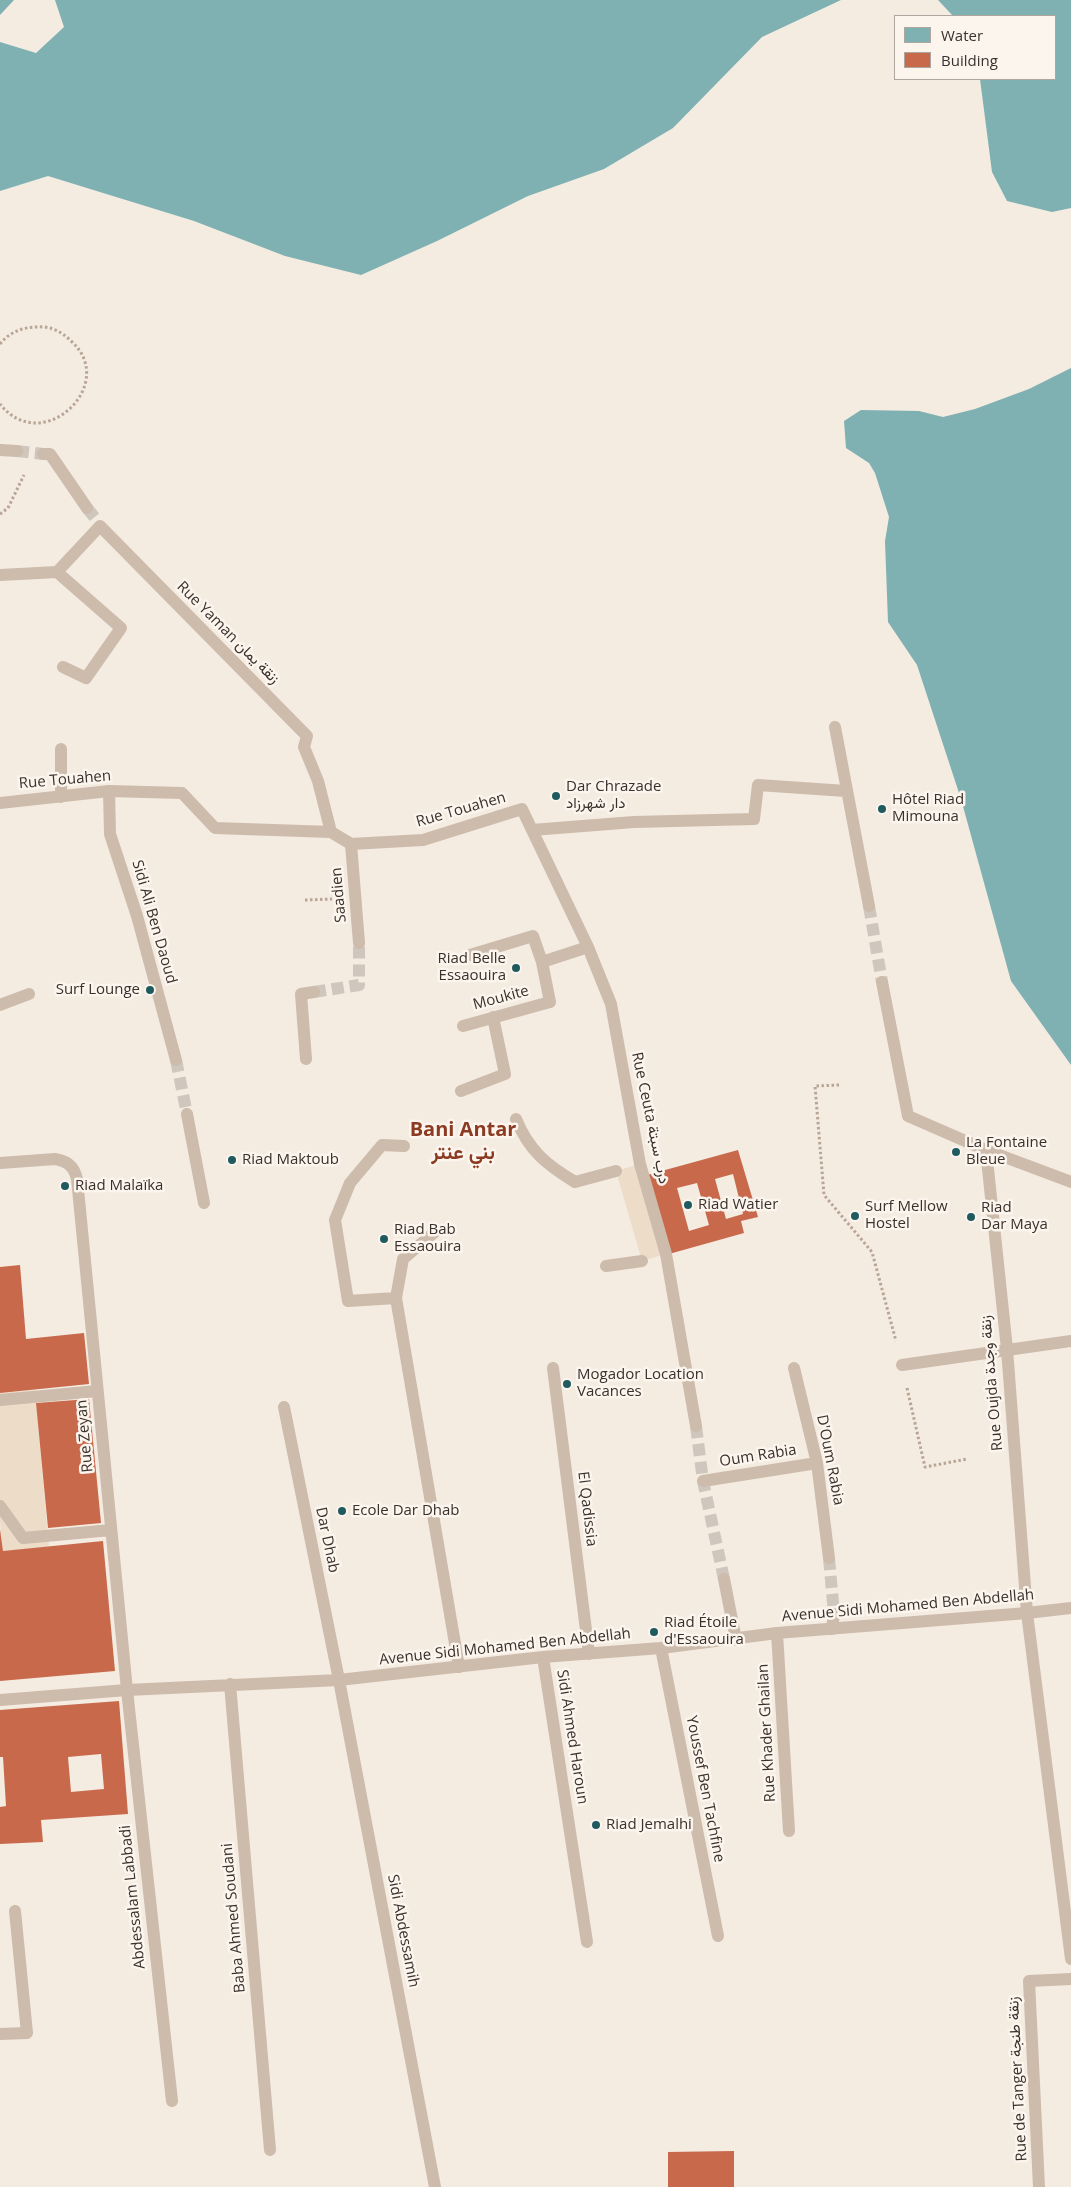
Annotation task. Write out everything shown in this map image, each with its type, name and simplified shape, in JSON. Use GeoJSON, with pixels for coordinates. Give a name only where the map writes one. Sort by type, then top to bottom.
{"type":"FeatureCollection","features":[{"type":"Feature","properties":{"kind":"street"},"geometry":{"type":"LineString","coordinates":[[0,450],[17,451]]}},
{"type":"Feature","properties":{"kind":"street"},"geometry":{"type":"LineString","coordinates":[[44,454],[50,454],[94,518],[57,572]]}},
{"type":"Feature","properties":{"kind":"street","name":"Rue Yaman زنقة يمان"},"geometry":{"type":"LineString","coordinates":[[94,518],[307,736],[304,747],[318,781],[331,832]]}},
{"type":"Feature","properties":{"kind":"street"},"geometry":{"type":"LineString","coordinates":[[0,575],[57,572],[121,628],[86,678],[63,667]]}},
{"type":"Feature","properties":{"kind":"street"},"geometry":{"type":"LineString","coordinates":[[835,727],[869,906]]}},
{"type":"Feature","properties":{"kind":"street"},"geometry":{"type":"LineString","coordinates":[[61,748],[61,797]]}},
{"type":"Feature","properties":{"kind":"street"},"geometry":{"type":"LineString","coordinates":[[532,830],[634,822],[754,819],[758,785],[846,792]]}},
{"type":"Feature","properties":{"kind":"street","name":"Rue Touahen"},"geometry":{"type":"LineString","coordinates":[[0,803],[109,791],[182,793],[215,828],[331,832],[351,844],[423,840],[522,810],[532,830]]}},
{"type":"Feature","properties":{"kind":"street","name":"Sidi Ali Ben Daoud"},"geometry":{"type":"LineString","coordinates":[[109,791],[110,834],[137,916],[176,1060]]}},
{"type":"Feature","properties":{"kind":"street","name":"Rue Ceuta درب سبتة"},"geometry":{"type":"LineString","coordinates":[[532,830],[588,947],[611,1004],[640,1164],[666,1254],[696,1426]]}},
{"type":"Feature","properties":{"kind":"street","name":"Saadien"},"geometry":{"type":"LineString","coordinates":[[351,844],[359,943]]}},
{"type":"Feature","properties":{"kind":"street"},"geometry":{"type":"LineString","coordinates":[[470,954],[533,936],[542,962],[588,947]]}},
{"type":"Feature","properties":{"kind":"street","name":"Moukite"},"geometry":{"type":"LineString","coordinates":[[463,1026],[550,1002],[542,962]]}},
{"type":"Feature","properties":{"kind":"street"},"geometry":{"type":"LineString","coordinates":[[882,982],[908,1116],[986,1150],[1071,1182]]}},
{"type":"Feature","properties":{"kind":"street"},"geometry":{"type":"LineString","coordinates":[[306,1059],[301,994],[314,992]]}},
{"type":"Feature","properties":{"kind":"street"},"geometry":{"type":"LineString","coordinates":[[0,1005],[29,994]]}},
{"type":"Feature","properties":{"kind":"street"},"geometry":{"type":"LineString","coordinates":[[461,1091],[505,1074],[493,1017]]}},
{"type":"Feature","properties":{"kind":"street"},"geometry":{"type":"LineString","coordinates":[[186,1114],[204,1203]]}},
{"type":"Feature","properties":{"kind":"street"},"geometry":{"type":"LineString","coordinates":[[516,1119],[524,1138],[549,1166],[575,1182],[616,1171]]}},
{"type":"Feature","properties":{"kind":"street"},"geometry":{"type":"LineString","coordinates":[[396,1298],[348,1301],[335,1220],[350,1184],[382,1145],[404,1146]]}},
{"type":"Feature","properties":{"kind":"street","name":"Rue Oujda زنقة وجدة"},"geometry":{"type":"LineString","coordinates":[[986,1150],[1007,1349],[1027,1613],[1071,1959]]}},
{"type":"Feature","properties":{"kind":"street","name":"Rue Zeyan"},"geometry":{"type":"LineString","coordinates":[[0,1163],[63,1160],[75,1171],[77,1179],[127,1690]]}},
{"type":"Feature","properties":{"kind":"street"},"geometry":{"type":"LineString","coordinates":[[436,1231],[403,1259],[396,1298],[459,1667]]}},
{"type":"Feature","properties":{"kind":"street"},"geometry":{"type":"LineString","coordinates":[[606,1266],[642,1262]]}},
{"type":"Feature","properties":{"kind":"street"},"geometry":{"type":"LineString","coordinates":[[902,1365],[1071,1341]]}},
{"type":"Feature","properties":{"kind":"street","name":"El Qadissia"},"geometry":{"type":"LineString","coordinates":[[553,1368],[589,1654]]}},
{"type":"Feature","properties":{"kind":"street","name":"D'Oum Rabia"},"geometry":{"type":"LineString","coordinates":[[794,1368],[817,1464],[829,1558]]}},
{"type":"Feature","properties":{"kind":"street"},"geometry":{"type":"LineString","coordinates":[[0,1400],[97,1391]]}},
{"type":"Feature","properties":{"kind":"street","name":"Dar Dhab"},"geometry":{"type":"LineString","coordinates":[[284,1407],[339,1680]]}},
{"type":"Feature","properties":{"kind":"street","name":"Oum Rabia"},"geometry":{"type":"LineString","coordinates":[[703,1481],[817,1464]]}},
{"type":"Feature","properties":{"kind":"street"},"geometry":{"type":"LineString","coordinates":[[0,1506],[23,1538],[110,1530]]}},
{"type":"Feature","properties":{"kind":"street"},"geometry":{"type":"LineString","coordinates":[[724,1579],[736,1640]]}},
{"type":"Feature","properties":{"kind":"street","name":"Avenue Sidi Mohamed Ben Abdellah"},"geometry":{"type":"LineString","coordinates":[[0,1700],[127,1690],[339,1680],[543,1657],[736,1640],[777,1633],[1071,1608]]}},
{"type":"Feature","properties":{"kind":"street"},"geometry":{"type":"LineString","coordinates":[[832,1629],[834,1614]]}},
{"type":"Feature","properties":{"kind":"street","name":"Rue Khader Ghailan"},"geometry":{"type":"LineString","coordinates":[[777,1633],[789,1831]]}},
{"type":"Feature","properties":{"kind":"street","name":"Youssef Ben Tachfine"},"geometry":{"type":"LineString","coordinates":[[661,1648],[718,1936]]}},
{"type":"Feature","properties":{"kind":"street","name":"Sidi Ahmed Haroun"},"geometry":{"type":"LineString","coordinates":[[543,1657],[587,1942]]}},
{"type":"Feature","properties":{"kind":"street","name":"Sidi Abdessamih"},"geometry":{"type":"LineString","coordinates":[[339,1680],[435,2187]]}},
{"type":"Feature","properties":{"kind":"street","name":"Baba Ahmed Soudani"},"geometry":{"type":"LineString","coordinates":[[230,1684],[270,2150]]}},
{"type":"Feature","properties":{"kind":"street","name":"Abdessalam Labbadi"},"geometry":{"type":"LineString","coordinates":[[127,1690],[172,2101]]}},
{"type":"Feature","properties":{"kind":"street"},"geometry":{"type":"LineString","coordinates":[[0,2034],[27,2032],[15,1911]]}},
{"type":"Feature","properties":{"kind":"street","name":"Rue de Tanger زنقة طنجة"},"geometry":{"type":"LineString","coordinates":[[1039,2187],[1029,1981],[1071,1979]]}},
{"type":"Feature","properties":{"kind":"path"},"geometry":{"type":"LineString","coordinates":[[0,344],[17,330],[33,326],[49,328],[64,334],[76,345],[84,359],[86,376],[83,392],[75,406],[63,416],[48,422],[31,423],[17,419],[5,411],[0,404]]}},
{"type":"Feature","properties":{"kind":"path"},"geometry":{"type":"LineString","coordinates":[[839,1085],[815,1086],[824,1195],[872,1252],[902,1365],[925,1467],[966,1459]]}},
{"type":"Feature","properties":{"kind":"shaded area"},"geometry":{"type":"Polygon","coordinates":[[[640,1164],[666,1254],[642,1261],[616,1171],[640,1164]]]}},
{"type":"Feature","properties":{"kind":"shaded area"},"geometry":{"type":"Polygon","coordinates":[[[35,1390],[49,1547],[3,1551],[0,1521],[0,1393],[35,1390]]]}},
{"type":"Feature","properties":{"kind":"water"},"geometry":{"type":"Polygon","coordinates":[[[0,0],[14,0],[0,15],[0,0]]]}},
{"type":"Feature","properties":{"kind":"water"},"geometry":{"type":"Polygon","coordinates":[[[55,0],[841,0],[762,37],[673,128],[604,169],[528,196],[437,241],[361,275],[285,256],[194,221],[48,176],[0,191],[0,42],[36,53],[64,27],[55,0]]]}},
{"type":"Feature","properties":{"kind":"water"},"geometry":{"type":"Polygon","coordinates":[[[938,0],[1071,0],[1071,208],[1052,212],[1007,201],[992,172],[980,80],[1056,80],[1056,15],[952,15],[938,0]]]}},
{"type":"Feature","properties":{"kind":"water"},"geometry":{"type":"Polygon","coordinates":[[[1071,368],[1071,1065],[1011,981],[961,799],[917,665],[888,622],[885,541],[889,517],[875,473],[869,463],[846,448],[844,421],[861,410],[919,411],[943,417],[975,409],[1029,389],[1071,368]]]}},
{"type":"Feature","properties":{"kind":"building"},"geometry":{"type":"Polygon","coordinates":[[[738,1150],[758,1217],[741,1221],[744,1233],[669,1254],[647,1175],[738,1150]],[[733,1174],[715,1179],[726,1219],[743,1214],[733,1174]],[[697,1183],[677,1188],[689,1231],[709,1225],[697,1183]]]}},
{"type":"Feature","properties":{"kind":"building"},"geometry":{"type":"Polygon","coordinates":[[[20,1265],[26,1339],[84,1333],[89,1384],[0,1393],[0,1267],[20,1265]]]}},
{"type":"Feature","properties":{"kind":"building"},"geometry":{"type":"Polygon","coordinates":[[[89,1399],[101,1523],[48,1528],[36,1403],[89,1399]]]}},
{"type":"Feature","properties":{"kind":"building"},"geometry":{"type":"Polygon","coordinates":[[[0,1529],[3,1551],[103,1541],[115,1671],[0,1681],[0,1529]]]}},
{"type":"Feature","properties":{"kind":"building"},"geometry":{"type":"Polygon","coordinates":[[[119,1701],[128,1814],[41,1820],[43,1842],[0,1844],[0,1807],[6,1806],[3,1757],[0,1757],[0,1710],[119,1701]],[[101,1754],[68,1757],[71,1792],[104,1789],[101,1754]]]}},
{"type":"Feature","properties":{"kind":"building"},"geometry":{"type":"Polygon","coordinates":[[[734,2151],[734,2187],[668,2187],[668,2152],[734,2151]]]}},
{"type":"Feature","properties":{"kind":"tunnel"},"geometry":{"type":"LineString","coordinates":[[17,451],[43,454]]}},
{"type":"Feature","properties":{"kind":"tunnel"},"geometry":{"type":"LineString","coordinates":[[87,508],[95,518]]}},
{"type":"Feature","properties":{"kind":"tunnel"},"geometry":{"type":"LineString","coordinates":[[869,906],[882,982]]}},
{"type":"Feature","properties":{"kind":"tunnel"},"geometry":{"type":"LineString","coordinates":[[314,992],[359,985],[359,943]]}},
{"type":"Feature","properties":{"kind":"tunnel"},"geometry":{"type":"LineString","coordinates":[[176,1060],[187,1114]]}},
{"type":"Feature","properties":{"kind":"tunnel"},"geometry":{"type":"LineString","coordinates":[[696,1426],[703,1481],[724,1579]]}},
{"type":"Feature","properties":{"kind":"tunnel"},"geometry":{"type":"LineString","coordinates":[[829,1558],[834,1614]]}},
{"type":"Feature","properties":{"kind":"place","name":"Dar Chrazade دار شهرزاد"},"geometry":{"type":"Point","coordinates":[556,796]}},
{"type":"Feature","properties":{"kind":"place","name":"Hôtel Riad Mimouna"},"geometry":{"type":"Point","coordinates":[882,809]}},
{"type":"Feature","properties":{"kind":"place","name":"Riad Belle Essaouira"},"geometry":{"type":"Point","coordinates":[516,968]}},
{"type":"Feature","properties":{"kind":"place","name":"Surf Lounge"},"geometry":{"type":"Point","coordinates":[150,990]}},
{"type":"Feature","properties":{"kind":"place","name":"La Fontaine Bleue"},"geometry":{"type":"Point","coordinates":[956,1152]}},
{"type":"Feature","properties":{"kind":"place","name":"Riad Maktoub"},"geometry":{"type":"Point","coordinates":[232,1160]}},
{"type":"Feature","properties":{"kind":"place","name":"Riad Malaïka"},"geometry":{"type":"Point","coordinates":[65,1186]}},
{"type":"Feature","properties":{"kind":"place","name":"Riad Watier"},"geometry":{"type":"Point","coordinates":[688,1205]}},
{"type":"Feature","properties":{"kind":"place","name":"Surf Mellow Hostel"},"geometry":{"type":"Point","coordinates":[855,1216]}},
{"type":"Feature","properties":{"kind":"place","name":"Riad Dar Maya"},"geometry":{"type":"Point","coordinates":[971,1217]}},
{"type":"Feature","properties":{"kind":"place","name":"Riad Bab Essaouira"},"geometry":{"type":"Point","coordinates":[384,1239]}},
{"type":"Feature","properties":{"kind":"place","name":"Mogador Location Vacances"},"geometry":{"type":"Point","coordinates":[567,1384]}},
{"type":"Feature","properties":{"kind":"place","name":"Ecole Dar Dhab"},"geometry":{"type":"Point","coordinates":[342,1511]}},
{"type":"Feature","properties":{"kind":"place","name":"Riad Étoile d'Essaouira"},"geometry":{"type":"Point","coordinates":[654,1632]}},
{"type":"Feature","properties":{"kind":"place","name":"Riad Jemalhi"},"geometry":{"type":"Point","coordinates":[596,1825]}},
{"type":"Feature","properties":{"kind":"district","name":"Bani Antar بني عنتر"},"geometry":{"type":"Point","coordinates":[463,1142]}}]}
